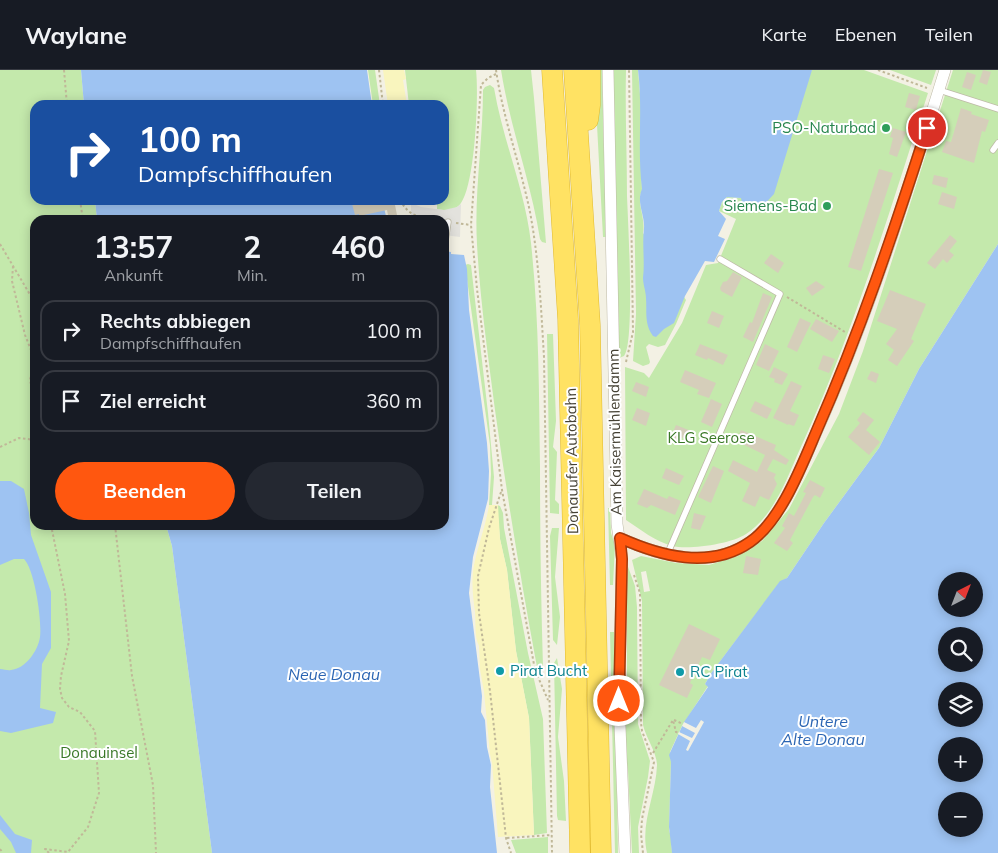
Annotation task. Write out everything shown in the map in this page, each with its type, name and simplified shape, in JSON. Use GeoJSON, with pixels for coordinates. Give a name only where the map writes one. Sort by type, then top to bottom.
{"type":"FeatureCollection","features":[{"type":"Feature","properties":{"kind":"highway"},"geometry":{"type":"LineString","coordinates":[[538,70],[559,156]]}},
{"type":"Feature","properties":{"kind":"highway","name":"Donauufer Autobahn"},"geometry":{"type":"LineString","coordinates":[[552,70],[568,319],[580,853]]}},
{"type":"Feature","properties":{"kind":"highway","name":"Donauufer Autobahn"},"geometry":{"type":"LineString","coordinates":[[574,70],[590,325],[601,853]]}},
{"type":"Feature","properties":{"kind":"highway"},"geometry":{"type":"LineString","coordinates":[[582,174],[590,105],[590,70]]}},
{"type":"Feature","properties":{"kind":"street","name":"Am Kaisermühlendamm"},"geometry":{"type":"LineString","coordinates":[[608,70],[617,524],[622,559],[619,701],[625,853]]}},
{"type":"Feature","properties":{"kind":"street"},"geometry":{"type":"LineString","coordinates":[[620,538],[667,555],[687,558],[711,558],[727,554],[750,542],[770,524],[796,478],[856,338],[880,273],[945,70]]}},
{"type":"Feature","properties":{"kind":"lane"},"geometry":{"type":"LineString","coordinates":[[939,91],[998,109]]}},
{"type":"Feature","properties":{"kind":"lane"},"geometry":{"type":"LineString","coordinates":[[993,150],[998,143]]}},
{"type":"Feature","properties":{"kind":"lane"},"geometry":{"type":"LineString","coordinates":[[667,555],[780,294],[720,259]]}},
{"type":"Feature","properties":{"kind":"path"},"geometry":{"type":"LineString","coordinates":[[64,70],[66,100]]}},
{"type":"Feature","properties":{"kind":"path"},"geometry":{"type":"LineString","coordinates":[[378,70],[383,100]]}},
{"type":"Feature","properties":{"kind":"path"},"geometry":{"type":"LineString","coordinates":[[496,70],[503,110],[530,211],[540,277],[544,357],[552,853]]}},
{"type":"Feature","properties":{"kind":"path"},"geometry":{"type":"LineString","coordinates":[[622,366],[627,360],[633,332],[629,70]]}},
{"type":"Feature","properties":{"kind":"path"},"geometry":{"type":"LineString","coordinates":[[878,70],[939,91]]}},
{"type":"Feature","properties":{"kind":"path"},"geometry":{"type":"LineString","coordinates":[[496,74],[488,78],[481,85],[471,225],[476,289],[502,490],[535,670],[550,703]]}},
{"type":"Feature","properties":{"kind":"path"},"geometry":{"type":"LineString","coordinates":[[403,205],[413,215]]}},
{"type":"Feature","properties":{"kind":"path"},"geometry":{"type":"LineString","coordinates":[[449,222],[471,225]]}},
{"type":"Feature","properties":{"kind":"path"},"geometry":{"type":"LineString","coordinates":[[0,244],[30,295]]}},
{"type":"Feature","properties":{"kind":"path"},"geometry":{"type":"LineString","coordinates":[[13,266],[12,281],[25,335],[30,348]]}},
{"type":"Feature","properties":{"kind":"path"},"geometry":{"type":"LineString","coordinates":[[780,294],[856,338]]}},
{"type":"Feature","properties":{"kind":"path"},"geometry":{"type":"LineString","coordinates":[[0,447],[19,438],[30,440]]}},
{"type":"Feature","properties":{"kind":"path"},"geometry":{"type":"LineString","coordinates":[[502,490],[489,528],[478,576],[479,614],[490,691],[506,838],[511,853]]}},
{"type":"Feature","properties":{"kind":"path"},"geometry":{"type":"LineString","coordinates":[[49,853],[46,849],[68,852],[88,827],[99,793],[95,731],[80,712],[69,706],[62,698],[60,689],[69,641],[65,594],[52,530]]}},
{"type":"Feature","properties":{"kind":"path"},"geometry":{"type":"LineString","coordinates":[[116,530],[132,676],[153,785],[156,853]]}},
{"type":"Feature","properties":{"kind":"path"},"geometry":{"type":"LineString","coordinates":[[634,575],[640,593],[641,723],[642,731],[654,762],[642,819],[643,853]]}},
{"type":"Feature","properties":{"kind":"path"},"geometry":{"type":"LineString","coordinates":[[652,754],[673,720]]}},
{"type":"Feature","properties":{"kind":"path"},"geometry":{"type":"LineString","coordinates":[[673,720],[683,724]]}},
{"type":"Feature","properties":{"kind":"path"},"geometry":{"type":"LineString","coordinates":[[673,720],[676,732],[679,733]]}},
{"type":"Feature","properties":{"kind":"path"},"geometry":{"type":"LineString","coordinates":[[506,838],[552,835]]}},
{"type":"Feature","properties":{"kind":"path"},"geometry":{"type":"LineString","coordinates":[[0,849],[4,853]]}},
{"type":"Feature","properties":{"kind":"green space","name":"Donauinsel"},"geometry":{"type":"Polygon","coordinates":[[[0,70],[81,70],[84,100],[30,100],[30,205],[96,205],[96,215],[30,215],[30,530],[167,530],[172,546],[212,853],[0,853],[0,70]]]}},
{"type":"Feature","properties":{"kind":"green space"},"geometry":{"type":"Polygon","coordinates":[[[368,70],[375,70],[379,100],[372,100],[368,70]]]}},
{"type":"Feature","properties":{"kind":"green space"},"geometry":{"type":"Polygon","coordinates":[[[405,70],[476,70],[475,139],[470,178],[461,203],[453,209],[437,209],[437,205],[449,205],[449,100],[408,100],[405,70]]]}},
{"type":"Feature","properties":{"kind":"green space"},"geometry":{"type":"Polygon","coordinates":[[[501,70],[531,70],[546,243],[540,239],[501,70]]]}},
{"type":"Feature","properties":{"kind":"green space"},"geometry":{"type":"Polygon","coordinates":[[[597,70],[602,70],[606,237],[603,237],[597,125],[597,70]]]}},
{"type":"Feature","properties":{"kind":"green space"},"geometry":{"type":"Polygon","coordinates":[[[613,70],[626,70],[630,306],[627,347],[624,356],[619,358],[613,70]]]}},
{"type":"Feature","properties":{"kind":"green space"},"geometry":{"type":"Polygon","coordinates":[[[632,70],[638,70],[643,108],[640,134],[642,190],[640,200],[644,227],[643,233],[686,300],[665,345],[658,347],[649,344],[646,347],[650,362],[643,366],[633,361],[636,314],[632,70]]]}},
{"type":"Feature","properties":{"kind":"green space","name":"KLG Seerose"},"geometry":{"type":"Polygon","coordinates":[[[812,70],[864,70],[928,93],[854,317],[819,406],[779,496],[756,526],[739,538],[710,545],[672,546],[654,538],[626,520],[625,367],[644,373],[649,378],[682,323],[706,265],[718,263],[736,219],[719,211],[722,202],[727,197],[741,198],[812,70]]]}},
{"type":"Feature","properties":{"kind":"green space"},"geometry":{"type":"Polygon","coordinates":[[[890,70],[936,70],[931,85],[890,70]]]}},
{"type":"Feature","properties":{"kind":"green space"},"geometry":{"type":"Polygon","coordinates":[[[953,70],[998,70],[998,244],[919,369],[879,448],[824,523],[787,578],[780,582],[705,684],[708,686],[682,726],[670,752],[669,830],[672,853],[647,853],[645,831],[656,776],[657,760],[643,725],[642,601],[632,560],[641,556],[676,563],[709,565],[738,556],[762,541],[789,509],[839,414],[863,351],[953,70]],[[646,571],[641,572],[644,592],[650,591],[646,571]]]}},
{"type":"Feature","properties":{"kind":"green space"},"geometry":{"type":"Polygon","coordinates":[[[490,85],[494,88],[524,204],[534,271],[539,382],[543,667],[541,670],[537,667],[509,506],[480,286],[476,225],[483,90],[490,85]]]}},
{"type":"Feature","properties":{"kind":"green space"},"geometry":{"type":"Polygon","coordinates":[[[465,265],[471,265],[488,413],[494,477],[492,505],[489,505],[490,445],[465,265]]]}},
{"type":"Feature","properties":{"kind":"green space"},"geometry":{"type":"Polygon","coordinates":[[[547,334],[553,334],[556,421],[553,447],[557,452],[555,500],[559,504],[559,514],[550,513],[547,334]]]}},
{"type":"Feature","properties":{"kind":"green space"},"geometry":{"type":"Polygon","coordinates":[[[497,505],[500,506],[503,513],[504,528],[528,653],[543,719],[547,833],[534,835],[529,718],[516,651],[507,570],[500,539],[497,505]]]}},
{"type":"Feature","properties":{"kind":"green space"},"geometry":{"type":"Polygon","coordinates":[[[608,508],[610,508],[611,533],[615,545],[613,585],[610,585],[608,508]]]}},
{"type":"Feature","properties":{"kind":"green space"},"geometry":{"type":"Polygon","coordinates":[[[552,528],[559,528],[555,577],[560,617],[557,645],[553,640],[550,536],[552,528]]]}},
{"type":"Feature","properties":{"kind":"green space"},"geometry":{"type":"Polygon","coordinates":[[[627,564],[635,586],[637,607],[638,724],[650,761],[638,827],[639,853],[632,853],[628,771],[624,741],[624,702],[627,678],[627,564]]]}},
{"type":"Feature","properties":{"kind":"green space"},"geometry":{"type":"Polygon","coordinates":[[[610,632],[614,632],[618,853],[615,853],[610,632]]]}},
{"type":"Feature","properties":{"kind":"green space"},"geometry":{"type":"Polygon","coordinates":[[[557,658],[562,689],[558,737],[564,781],[566,821],[558,820],[557,816],[554,663],[557,658]]]}},
{"type":"Feature","properties":{"kind":"green space"},"geometry":{"type":"Polygon","coordinates":[[[548,837],[548,853],[516,853],[511,840],[548,837]]]}},
{"type":"Feature","properties":{"kind":"sand"},"geometry":{"type":"Polygon","coordinates":[[[383,70],[404,70],[406,79],[403,80],[406,100],[387,100],[383,70]]]}},
{"type":"Feature","properties":{"kind":"sand","name":"Pirat Bucht"},"geometry":{"type":"Polygon","coordinates":[[[489,505],[498,505],[500,539],[507,570],[516,651],[529,718],[534,835],[498,837],[492,763],[480,669],[479,646],[476,634],[473,589],[474,565],[489,505]]]}},
{"type":"Feature","properties":{"kind":"shaded area"},"geometry":{"type":"Polygon","coordinates":[[[461,204],[460,237],[449,236],[449,215],[411,215],[411,205],[444,210],[461,204]]]}},
{"type":"Feature","properties":{"kind":"water"},"geometry":{"type":"Polygon","coordinates":[[[81,70],[367,70],[371,100],[84,100],[81,70]]]}},
{"type":"Feature","properties":{"kind":"water"},"geometry":{"type":"Polygon","coordinates":[[[638,70],[812,70],[774,194],[759,210],[744,210],[741,198],[727,197],[722,202],[719,211],[726,219],[718,236],[725,239],[714,262],[705,261],[685,296],[674,323],[656,337],[650,331],[647,322],[643,280],[644,223],[640,204],[642,189],[638,70]]]}},
{"type":"Feature","properties":{"kind":"water"},"geometry":{"type":"Polygon","coordinates":[[[96,205],[383,205],[386,215],[96,215],[96,205]]]}},
{"type":"Feature","properties":{"kind":"water","name":"Untere Alte Donau"},"geometry":{"type":"Polygon","coordinates":[[[998,244],[998,853],[672,853],[669,827],[671,762],[669,755],[684,722],[708,687],[705,684],[712,672],[780,581],[787,578],[824,523],[879,448],[919,369],[998,244]]]}},
{"type":"Feature","properties":{"kind":"water","name":"Neue Donau"},"geometry":{"type":"Polygon","coordinates":[[[449,252],[451,254],[464,255],[489,471],[488,499],[473,557],[469,593],[482,696],[481,712],[485,720],[487,747],[491,765],[490,787],[497,853],[212,853],[172,546],[167,530],[449,530],[449,252]]]}},
{"type":"Feature","properties":{"kind":"water"},"geometry":{"type":"Polygon","coordinates":[[[0,481],[11,481],[24,489],[31,535],[51,592],[51,648],[42,664],[40,708],[56,712],[53,723],[11,733],[0,731],[0,669],[16,669],[26,663],[34,653],[40,637],[39,609],[31,574],[24,559],[14,559],[0,565],[0,481]]]}},
{"type":"Feature","properties":{"kind":"water"},"geometry":{"type":"Polygon","coordinates":[[[0,815],[15,834],[32,840],[31,853],[16,853],[11,842],[0,829],[0,815]]]}},
{"type":"Feature","properties":{"kind":"pier"},"geometry":{"type":"Polygon","coordinates":[[[701,720],[704,722],[688,751],[686,750],[690,741],[678,734],[679,732],[692,738],[695,733],[682,726],[684,722],[696,728],[701,720]]]}},
{"type":"Feature","properties":{"kind":"building"},"geometry":{"type":"Polygon","coordinates":[[[983,70],[991,72],[987,85],[979,82],[983,70]]]}},
{"type":"Feature","properties":{"kind":"building"},"geometry":{"type":"Polygon","coordinates":[[[967,72],[976,75],[971,90],[962,87],[967,72]]]}},
{"type":"Feature","properties":{"kind":"building"},"geometry":{"type":"Polygon","coordinates":[[[909,93],[920,96],[916,110],[905,107],[909,93]]]}},
{"type":"Feature","properties":{"kind":"building"},"geometry":{"type":"Polygon","coordinates":[[[961,108],[972,112],[971,114],[989,120],[985,132],[982,131],[974,163],[942,152],[946,141],[951,142],[961,108]]]}},
{"type":"Feature","properties":{"kind":"building"},"geometry":{"type":"Polygon","coordinates":[[[893,128],[906,132],[897,157],[889,154],[893,138],[890,137],[893,128]]]}},
{"type":"Feature","properties":{"kind":"building"},"geometry":{"type":"Polygon","coordinates":[[[879,169],[893,173],[861,271],[848,267],[879,169]]]}},
{"type":"Feature","properties":{"kind":"building"},"geometry":{"type":"Polygon","coordinates":[[[934,175],[948,178],[946,188],[932,184],[934,175]]]}},
{"type":"Feature","properties":{"kind":"building"},"geometry":{"type":"Polygon","coordinates":[[[942,192],[957,197],[954,209],[938,204],[942,192]]]}},
{"type":"Feature","properties":{"kind":"building"},"geometry":{"type":"Polygon","coordinates":[[[352,205],[395,205],[397,215],[388,215],[387,210],[355,215],[352,205]]]}},
{"type":"Feature","properties":{"kind":"building"},"geometry":{"type":"Polygon","coordinates":[[[950,235],[957,241],[949,251],[954,255],[947,263],[943,259],[935,269],[927,263],[950,235]]]}},
{"type":"Feature","properties":{"kind":"building"},"geometry":{"type":"Polygon","coordinates":[[[771,254],[784,263],[778,273],[764,263],[771,254]]]}},
{"type":"Feature","properties":{"kind":"building"},"geometry":{"type":"Polygon","coordinates":[[[733,272],[742,277],[732,297],[721,291],[720,288],[733,272]]]}},
{"type":"Feature","properties":{"kind":"building"},"geometry":{"type":"Polygon","coordinates":[[[816,281],[825,287],[812,296],[806,288],[816,281]]]}},
{"type":"Feature","properties":{"kind":"building"},"geometry":{"type":"Polygon","coordinates":[[[890,290],[926,304],[911,339],[914,341],[897,366],[888,360],[894,350],[886,344],[897,329],[877,321],[890,290]]]}},
{"type":"Feature","properties":{"kind":"building"},"geometry":{"type":"Polygon","coordinates":[[[763,293],[772,297],[753,342],[743,337],[750,322],[752,323],[763,293]]]}},
{"type":"Feature","properties":{"kind":"building"},"geometry":{"type":"Polygon","coordinates":[[[712,311],[724,316],[719,328],[707,323],[712,311]]]}},
{"type":"Feature","properties":{"kind":"building"},"geometry":{"type":"Polygon","coordinates":[[[800,318],[811,323],[797,352],[787,347],[800,318]]]}},
{"type":"Feature","properties":{"kind":"building"},"geometry":{"type":"Polygon","coordinates":[[[816,319],[839,331],[832,342],[810,329],[816,319]]]}},
{"type":"Feature","properties":{"kind":"building"},"geometry":{"type":"Polygon","coordinates":[[[700,344],[728,355],[723,365],[708,358],[707,360],[695,355],[700,344]]]}},
{"type":"Feature","properties":{"kind":"building"},"geometry":{"type":"Polygon","coordinates":[[[765,344],[779,351],[769,371],[756,365],[765,344]]]}},
{"type":"Feature","properties":{"kind":"building"},"geometry":{"type":"Polygon","coordinates":[[[823,355],[835,359],[829,373],[818,369],[823,355]]]}},
{"type":"Feature","properties":{"kind":"building"},"geometry":{"type":"Polygon","coordinates":[[[774,367],[788,374],[782,385],[774,382],[775,379],[769,377],[774,367]]]}},
{"type":"Feature","properties":{"kind":"building"},"geometry":{"type":"Polygon","coordinates":[[[685,370],[716,383],[709,398],[697,394],[699,390],[680,382],[685,370]]]}},
{"type":"Feature","properties":{"kind":"building"},"geometry":{"type":"Polygon","coordinates":[[[871,371],[879,374],[876,383],[867,379],[871,371]]]}},
{"type":"Feature","properties":{"kind":"building"},"geometry":{"type":"Polygon","coordinates":[[[791,381],[802,386],[790,411],[799,415],[794,426],[773,418],[791,381]]]}},
{"type":"Feature","properties":{"kind":"building"},"geometry":{"type":"Polygon","coordinates":[[[636,382],[649,387],[646,397],[632,391],[636,382]]]}},
{"type":"Feature","properties":{"kind":"building"},"geometry":{"type":"Polygon","coordinates":[[[711,399],[722,404],[712,427],[701,422],[711,399]]]}},
{"type":"Feature","properties":{"kind":"building"},"geometry":{"type":"Polygon","coordinates":[[[755,401],[772,409],[767,419],[750,411],[755,401]]]}},
{"type":"Feature","properties":{"kind":"building"},"geometry":{"type":"Polygon","coordinates":[[[637,408],[650,413],[646,426],[632,420],[637,408]]]}},
{"type":"Feature","properties":{"kind":"building"},"geometry":{"type":"Polygon","coordinates":[[[863,412],[874,420],[866,430],[880,442],[869,455],[848,437],[860,423],[857,420],[863,412]]]}},
{"type":"Feature","properties":{"kind":"building"},"geometry":{"type":"Polygon","coordinates":[[[676,425],[691,431],[687,440],[681,437],[678,443],[670,439],[676,425]]]}},
{"type":"Feature","properties":{"kind":"building"},"geometry":{"type":"Polygon","coordinates":[[[741,430],[776,445],[774,450],[789,460],[786,465],[773,459],[767,470],[776,474],[774,478],[777,484],[769,500],[760,496],[755,507],[742,501],[750,483],[728,471],[733,460],[757,472],[765,455],[736,441],[741,430]]]}},
{"type":"Feature","properties":{"kind":"building"},"geometry":{"type":"Polygon","coordinates":[[[713,466],[724,471],[711,503],[698,497],[713,466]]]}},
{"type":"Feature","properties":{"kind":"building"},"geometry":{"type":"Polygon","coordinates":[[[666,468],[684,476],[679,485],[662,478],[666,468]]]}},
{"type":"Feature","properties":{"kind":"building"},"geometry":{"type":"Polygon","coordinates":[[[810,480],[825,488],[820,498],[815,495],[813,497],[790,540],[793,543],[787,551],[774,543],[785,528],[782,526],[789,513],[794,516],[806,493],[803,492],[810,480]]]}},
{"type":"Feature","properties":{"kind":"building"},"geometry":{"type":"Polygon","coordinates":[[[644,489],[667,499],[669,496],[681,501],[675,515],[651,505],[647,508],[637,504],[644,489]]]}},
{"type":"Feature","properties":{"kind":"building"},"geometry":{"type":"Polygon","coordinates":[[[694,513],[706,516],[700,530],[691,528],[694,513]]]}},
{"type":"Feature","properties":{"kind":"building"},"geometry":{"type":"Polygon","coordinates":[[[746,556],[761,559],[758,575],[743,573],[746,556]]]}},
{"type":"Feature","properties":{"kind":"building","name":"RC Pirat"},"geometry":{"type":"Polygon","coordinates":[[[689,624],[720,639],[710,660],[702,657],[690,683],[693,685],[687,698],[659,685],[689,624]]]}},
{"type":"Feature","properties":{"kind":"place","name":"PSO-Naturbad"},"geometry":{"type":"Point","coordinates":[886,128]}},
{"type":"Feature","properties":{"kind":"place","name":"Siemens-Bad"},"geometry":{"type":"Point","coordinates":[827,206]}},
{"type":"Feature","properties":{"kind":"place","name":"Pirat Bucht"},"geometry":{"type":"Point","coordinates":[500,671]}},
{"type":"Feature","properties":{"kind":"place","name":"RC Pirat"},"geometry":{"type":"Point","coordinates":[680,672]}},
{"type":"Feature","properties":{"kind":"route"},"geometry":{"type":"LineString","coordinates":[[619,701],[622,559],[620,538],[667,555],[687,558],[711,558],[727,554],[750,542],[770,524],[796,478],[845,366],[880,273],[927,128]]}}]}
